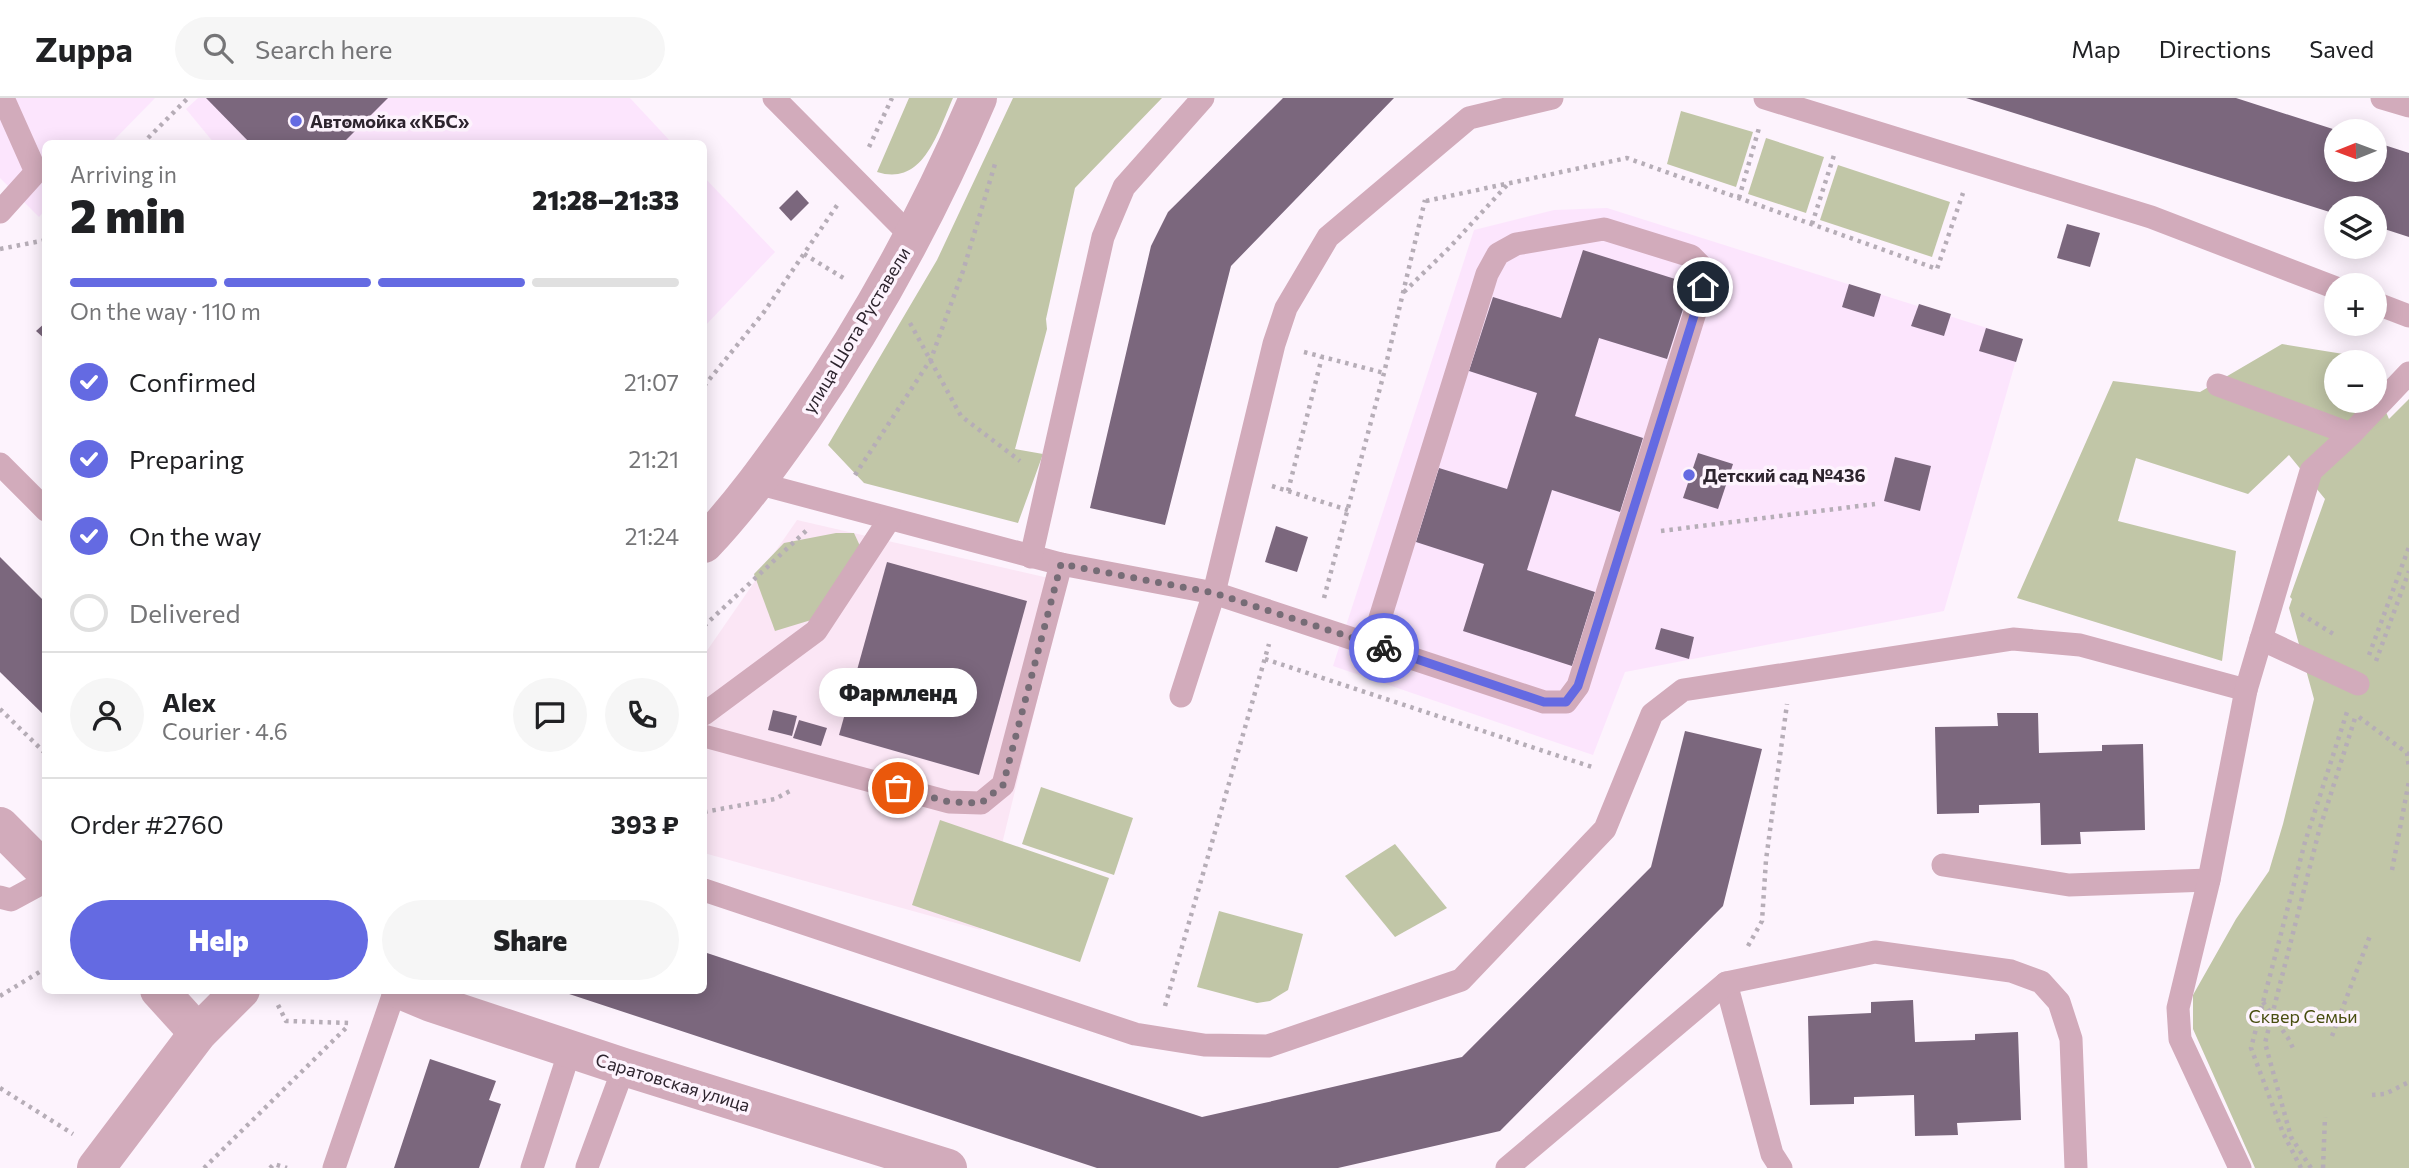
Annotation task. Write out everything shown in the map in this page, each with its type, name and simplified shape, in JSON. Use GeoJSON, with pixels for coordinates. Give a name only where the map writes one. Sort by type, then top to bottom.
{"type":"FeatureCollection","features":[{"type":"Feature","properties":{"kind":"street","name":"улица Шота Руставели"},"geometry":{"type":"LineString","coordinates":[[707,541],[757,483],[825,386],[879,300],[951,163],[978,98]]}},
{"type":"Feature","properties":{"kind":"street"},"geometry":{"type":"LineString","coordinates":[[0,826],[42,868]]}},
{"type":"Feature","properties":{"kind":"street"},"geometry":{"type":"LineString","coordinates":[[163,994],[198,1033]]}},
{"type":"Feature","properties":{"kind":"street"},"geometry":{"type":"LineString","coordinates":[[99,1164],[198,1033],[237,994]]}},
{"type":"Feature","properties":{"kind":"street","name":"Саратовская улица"},"geometry":{"type":"LineString","coordinates":[[418,994],[570,1050],[948,1168]]}},
{"type":"Feature","properties":{"kind":"lane"},"geometry":{"type":"LineString","coordinates":[[0,212],[36,172],[2,98]]}},
{"type":"Feature","properties":{"kind":"lane"},"geometry":{"type":"LineString","coordinates":[[774,98],[799,109],[855,178],[912,237]]}},
{"type":"Feature","properties":{"kind":"lane"},"geometry":{"type":"LineString","coordinates":[[1031,556],[1103,237],[1124,187],[1203,98]]}},
{"type":"Feature","properties":{"kind":"lane"},"geometry":{"type":"LineString","coordinates":[[1181,696],[1214,593],[1274,344],[1286,308],[1328,237],[1469,117],[1552,98]]}},
{"type":"Feature","properties":{"kind":"lane"},"geometry":{"type":"LineString","coordinates":[[2382,98],[2409,106]]}},
{"type":"Feature","properties":{"kind":"lane"},"geometry":{"type":"LineString","coordinates":[[1766,99],[2151,217],[2324,283]]}},
{"type":"Feature","properties":{"kind":"lane"},"geometry":{"type":"LineString","coordinates":[[757,483],[1061,564],[1214,593],[1544,702],[1566,702],[1578,686],[1703,287],[1702,267],[1691,256],[1604,229],[1516,244],[1498,254],[1488,274],[1372,644]]}},
{"type":"Feature","properties":{"kind":"lane"},"geometry":{"type":"LineString","coordinates":[[2387,308],[2409,316]]}},
{"type":"Feature","properties":{"kind":"lane"},"geometry":{"type":"LineString","coordinates":[[2240,1168],[2180,1039],[2178,1008],[2209,880],[2246,690],[2311,471],[2351,434],[2409,373]]}},
{"type":"Feature","properties":{"kind":"lane"},"geometry":{"type":"LineString","coordinates":[[2218,385],[2351,434]]}},
{"type":"Feature","properties":{"kind":"lane"},"geometry":{"type":"LineString","coordinates":[[0,464],[42,506]]}},
{"type":"Feature","properties":{"kind":"lane"},"geometry":{"type":"LineString","coordinates":[[707,712],[816,631],[889,520]]}},
{"type":"Feature","properties":{"kind":"lane"},"geometry":{"type":"LineString","coordinates":[[707,737],[949,802],[981,803],[1003,785],[1061,564]]}},
{"type":"Feature","properties":{"kind":"lane"},"geometry":{"type":"LineString","coordinates":[[707,891],[1135,1034],[1204,1045],[1268,1046],[1461,980],[1605,829],[1652,715],[1683,690],[2013,639],[2080,645],[2246,690]]}},
{"type":"Feature","properties":{"kind":"lane"},"geometry":{"type":"LineString","coordinates":[[2262,639],[2358,684]]}},
{"type":"Feature","properties":{"kind":"lane"},"geometry":{"type":"LineString","coordinates":[[1943,865],[2069,885],[2209,880]]}},
{"type":"Feature","properties":{"kind":"lane"},"geometry":{"type":"LineString","coordinates":[[0,897],[11,900],[42,883]]}},
{"type":"Feature","properties":{"kind":"lane"},"geometry":{"type":"LineString","coordinates":[[1507,1168],[1726,983],[1875,952],[2011,971],[2040,982],[2059,1002],[2071,1039],[2076,1168]]}},
{"type":"Feature","properties":{"kind":"lane"},"geometry":{"type":"LineString","coordinates":[[1726,983],[1772,1154],[1781,1168]]}},
{"type":"Feature","properties":{"kind":"lane"},"geometry":{"type":"LineString","coordinates":[[334,1168],[418,994]]}},
{"type":"Feature","properties":{"kind":"lane"},"geometry":{"type":"LineString","coordinates":[[532,1168],[570,1050]]}},
{"type":"Feature","properties":{"kind":"lane"},"geometry":{"type":"LineString","coordinates":[[587,1167],[624,1067]]}},
{"type":"Feature","properties":{"kind":"path"},"geometry":{"type":"LineString","coordinates":[[146,140],[188,98]]}},
{"type":"Feature","properties":{"kind":"path"},"geometry":{"type":"LineString","coordinates":[[707,382],[764,312],[855,178],[892,98]]}},
{"type":"Feature","properties":{"kind":"path"},"geometry":{"type":"LineString","coordinates":[[1739,198],[1766,99]]}},
{"type":"Feature","properties":{"kind":"path"},"geometry":{"type":"LineString","coordinates":[[1812,224],[1845,122]]}},
{"type":"Feature","properties":{"kind":"path"},"geometry":{"type":"LineString","coordinates":[[707,623],[835,505],[931,359],[963,271],[998,156]]}},
{"type":"Feature","properties":{"kind":"path"},"geometry":{"type":"LineString","coordinates":[[1426,201],[1627,158],[1937,269],[1974,162]]}},
{"type":"Feature","properties":{"kind":"path"},"geometry":{"type":"LineString","coordinates":[[1403,171],[1426,201]]}},
{"type":"Feature","properties":{"kind":"path"},"geometry":{"type":"LineString","coordinates":[[1404,293],[1508,184]]}},
{"type":"Feature","properties":{"kind":"path"},"geometry":{"type":"LineString","coordinates":[[1317,626],[1426,201]]}},
{"type":"Feature","properties":{"kind":"path"},"geometry":{"type":"LineString","coordinates":[[0,249],[42,241]]}},
{"type":"Feature","properties":{"kind":"path"},"geometry":{"type":"LineString","coordinates":[[804,254],[906,318],[961,416],[1049,482]]}},
{"type":"Feature","properties":{"kind":"path"},"geometry":{"type":"LineString","coordinates":[[1274,344],[1384,373]]}},
{"type":"Feature","properties":{"kind":"path"},"geometry":{"type":"LineString","coordinates":[[1288,491],[1322,357]]}},
{"type":"Feature","properties":{"kind":"path"},"geometry":{"type":"LineString","coordinates":[[1242,476],[1348,510]]}},
{"type":"Feature","properties":{"kind":"path"},"geometry":{"type":"LineString","coordinates":[[1625,536],[1875,504]]}},
{"type":"Feature","properties":{"kind":"path"},"geometry":{"type":"LineString","coordinates":[[2358,684],[2409,547]]}},
{"type":"Feature","properties":{"kind":"path"},"geometry":{"type":"LineString","coordinates":[[2375,662],[2409,571]]}},
{"type":"Feature","properties":{"kind":"path"},"geometry":{"type":"LineString","coordinates":[[2274,596],[2345,641]]}},
{"type":"Feature","properties":{"kind":"path"},"geometry":{"type":"LineString","coordinates":[[1156,1037],[1278,613]]}},
{"type":"Feature","properties":{"kind":"path"},"geometry":{"type":"LineString","coordinates":[[2357,649],[2369,656]]}},
{"type":"Feature","properties":{"kind":"path"},"geometry":{"type":"LineString","coordinates":[[1265,659],[1626,778]]}},
{"type":"Feature","properties":{"kind":"path"},"geometry":{"type":"LineString","coordinates":[[1726,983],[1762,921],[1766,860],[1791,674]]}},
{"type":"Feature","properties":{"kind":"path"},"geometry":{"type":"LineString","coordinates":[[0,709],[42,750]]}},
{"type":"Feature","properties":{"kind":"path"},"geometry":{"type":"LineString","coordinates":[[2301,1168],[2283,1133],[2251,1048],[2305,842],[2348,709],[2407,753],[2409,768]]}},
{"type":"Feature","properties":{"kind":"path"},"geometry":{"type":"LineString","coordinates":[[2311,1168],[2291,1137],[2265,1043],[2319,831],[2356,715]]}},
{"type":"Feature","properties":{"kind":"path"},"geometry":{"type":"LineString","coordinates":[[707,811],[775,799],[801,786],[821,767]]}},
{"type":"Feature","properties":{"kind":"path"},"geometry":{"type":"LineString","coordinates":[[2392,870],[2409,781]]}},
{"type":"Feature","properties":{"kind":"path"},"geometry":{"type":"LineString","coordinates":[[2332,1036],[2371,933]]}},
{"type":"Feature","properties":{"kind":"path"},"geometry":{"type":"LineString","coordinates":[[0,996],[42,970]]}},
{"type":"Feature","properties":{"kind":"path"},"geometry":{"type":"LineString","coordinates":[[2263,1002],[2295,1052]]}},
{"type":"Feature","properties":{"kind":"path"},"geometry":{"type":"LineString","coordinates":[[204,1168],[351,1023],[358,1012]]}},
{"type":"Feature","properties":{"kind":"path"},"geometry":{"type":"LineString","coordinates":[[2372,1095],[2385,1094],[2409,1082]]}},
{"type":"Feature","properties":{"kind":"path"},"geometry":{"type":"LineString","coordinates":[[0,1088],[68,1129],[99,1164]]}},
{"type":"Feature","properties":{"kind":"path"},"geometry":{"type":"LineString","coordinates":[[2323,1168],[2325,1117]]}},
{"type":"Feature","properties":{"kind":"path"},"geometry":{"type":"LineString","coordinates":[[270,1168],[274,1164],[287,1168]]}},
{"type":"Feature","properties":{"kind":"shaded area"},"geometry":{"type":"Polygon","coordinates":[[[0,98],[155,98],[114,140],[42,140],[42,214],[39,217],[0,178],[0,98]]]}},
{"type":"Feature","properties":{"kind":"shaded area"},"geometry":{"type":"Polygon","coordinates":[[[198,98],[630,98],[669,140],[212,140],[186,109],[198,98]]]}},
{"type":"Feature","properties":{"kind":"shaded area"},"geometry":{"type":"Polygon","coordinates":[[[707,180],[775,252],[707,324],[707,180]]]}},
{"type":"Feature","properties":{"kind":"shaded area","name":"Детский сад №436"},"geometry":{"type":"Polygon","coordinates":[[[1607,208],[2022,339],[1944,611],[1625,672],[1593,755],[1333,666],[1474,230],[1554,210],[1607,208]]]}},
{"type":"Feature","properties":{"kind":"shaded area"},"geometry":{"type":"Polygon","coordinates":[[[797,520],[1066,582],[981,930],[707,854],[707,651],[797,520]]]}},
{"type":"Feature","properties":{"kind":"green space"},"geometry":{"type":"Polygon","coordinates":[[[909,98],[953,98],[935,140],[918,164],[907,171],[893,174],[877,172],[909,98]]]}},
{"type":"Feature","properties":{"kind":"green space"},"geometry":{"type":"Polygon","coordinates":[[[1013,98],[1162,98],[1075,188],[1046,319],[1047,329],[1015,449],[1043,454],[1018,523],[864,483],[828,445],[937,260],[1013,98]]]}},
{"type":"Feature","properties":{"kind":"green space"},"geometry":{"type":"Polygon","coordinates":[[[1681,111],[1753,132],[1736,187],[1667,164],[1681,111]]]}},
{"type":"Feature","properties":{"kind":"green space"},"geometry":{"type":"Polygon","coordinates":[[[1766,138],[1824,157],[1806,213],[1748,194],[1766,138]]]}},
{"type":"Feature","properties":{"kind":"green space"},"geometry":{"type":"Polygon","coordinates":[[[1838,165],[1950,202],[1932,257],[1820,220],[1838,165]]]}},
{"type":"Feature","properties":{"kind":"green space","name":"Сквер Семьи"},"geometry":{"type":"Polygon","coordinates":[[[2282,344],[2324,351],[2324,413],[2386,413],[2389,419],[2409,399],[2409,1168],[2255,1168],[2193,1029],[2193,995],[2236,919],[2269,871],[2283,824],[2314,699],[2289,608],[2292,599],[2290,597],[2325,499],[2289,455],[2248,494],[2136,458],[2118,521],[2236,551],[2222,661],[2017,598],[2113,381],[2200,392],[2282,344]]]}},
{"type":"Feature","properties":{"kind":"green space"},"geometry":{"type":"Polygon","coordinates":[[[836,533],[854,533],[860,546],[821,617],[775,631],[754,574],[784,543],[836,533]]]}},
{"type":"Feature","properties":{"kind":"green space"},"geometry":{"type":"Polygon","coordinates":[[[1041,787],[1133,818],[1114,875],[1022,844],[1041,787]]]}},
{"type":"Feature","properties":{"kind":"green space"},"geometry":{"type":"Polygon","coordinates":[[[940,820],[1109,878],[1080,962],[912,905],[940,820]]]}},
{"type":"Feature","properties":{"kind":"green space"},"geometry":{"type":"Polygon","coordinates":[[[1395,844],[1447,908],[1395,937],[1345,876],[1395,844]]]}},
{"type":"Feature","properties":{"kind":"green space"},"geometry":{"type":"Polygon","coordinates":[[[1219,911],[1303,934],[1288,990],[1270,1001],[1257,1003],[1197,987],[1219,911]]]}},
{"type":"Feature","properties":{"kind":"building","name":"Автомойка «КБС»"},"geometry":{"type":"Polygon","coordinates":[[[206,98],[388,98],[346,140],[247,140],[206,98]]]}},
{"type":"Feature","properties":{"kind":"building"},"geometry":{"type":"Polygon","coordinates":[[[1283,98],[1394,98],[1231,266],[1165,525],[1090,508],[1151,246],[1168,212],[1283,98]]]}},
{"type":"Feature","properties":{"kind":"building"},"geometry":{"type":"Polygon","coordinates":[[[1966,98],[2236,98],[2324,126],[2324,182],[2387,182],[2387,146],[2409,153],[2409,237],[2387,230],[2387,196],[2324,196],[2324,210],[1966,98]]]}},
{"type":"Feature","properties":{"kind":"building"},"geometry":{"type":"Polygon","coordinates":[[[797,190],[809,203],[791,221],[779,208],[797,190]]]}},
{"type":"Feature","properties":{"kind":"building"},"geometry":{"type":"Polygon","coordinates":[[[2067,224],[2100,233],[2090,267],[2057,258],[2067,224]]]}},
{"type":"Feature","properties":{"kind":"building"},"geometry":{"type":"Polygon","coordinates":[[[1583,250],[1691,284],[1667,359],[1599,338],[1575,416],[1643,438],[1620,512],[1552,490],[1527,570],[1595,592],[1572,666],[1463,631],[1484,564],[1416,542],[1439,468],[1507,489],[1537,393],[1469,371],[1493,297],[1561,318],[1583,250]]]}},
{"type":"Feature","properties":{"kind":"building"},"geometry":{"type":"Polygon","coordinates":[[[1849,284],[1881,294],[1874,317],[1842,307],[1849,284]]]}},
{"type":"Feature","properties":{"kind":"building"},"geometry":{"type":"Polygon","coordinates":[[[1919,304],[1951,314],[1944,336],[1911,326],[1919,304]]]}},
{"type":"Feature","properties":{"kind":"building"},"geometry":{"type":"Polygon","coordinates":[[[42,326],[42,336],[36,331],[42,326]]]}},
{"type":"Feature","properties":{"kind":"building"},"geometry":{"type":"Polygon","coordinates":[[[1986,328],[2023,339],[2016,362],[1979,351],[1986,328]]]}},
{"type":"Feature","properties":{"kind":"building"},"geometry":{"type":"Polygon","coordinates":[[[1698,453],[1733,464],[1718,509],[1683,498],[1698,453]]]}},
{"type":"Feature","properties":{"kind":"building"},"geometry":{"type":"Polygon","coordinates":[[[1895,457],[1931,466],[1920,511],[1884,501],[1895,457]]]}},
{"type":"Feature","properties":{"kind":"building"},"geometry":{"type":"Polygon","coordinates":[[[1276,526],[1308,537],[1297,572],[1265,562],[1276,526]]]}},
{"type":"Feature","properties":{"kind":"building"},"geometry":{"type":"Polygon","coordinates":[[[0,557],[42,599],[42,713],[0,672],[0,557]]]}},
{"type":"Feature","properties":{"kind":"building"},"geometry":{"type":"Polygon","coordinates":[[[887,562],[1027,601],[979,775],[839,735],[887,562]]]}},
{"type":"Feature","properties":{"kind":"building"},"geometry":{"type":"Polygon","coordinates":[[[1661,628],[1694,637],[1689,659],[1655,649],[1661,628]]]}},
{"type":"Feature","properties":{"kind":"building"},"geometry":{"type":"Polygon","coordinates":[[[773,710],[797,716],[792,736],[768,730],[773,710]]]}},
{"type":"Feature","properties":{"kind":"building"},"geometry":{"type":"Polygon","coordinates":[[[1997,713],[2038,713],[2039,753],[2102,751],[2102,745],[2143,744],[2145,830],[2080,832],[2081,844],[2041,845],[2040,803],[1979,805],[1979,813],[1937,814],[1935,727],[1998,726],[1997,713]]]}},
{"type":"Feature","properties":{"kind":"building"},"geometry":{"type":"Polygon","coordinates":[[[799,720],[827,728],[821,746],[793,738],[799,720]]]}},
{"type":"Feature","properties":{"kind":"building"},"geometry":{"type":"Polygon","coordinates":[[[1685,731],[1762,749],[1723,906],[1500,1131],[1338,1168],[1097,1168],[569,994],[707,994],[707,953],[1202,1117],[1462,1057],[1651,867],[1685,731]]]}},
{"type":"Feature","properties":{"kind":"building"},"geometry":{"type":"Polygon","coordinates":[[[1913,1000],[1915,1042],[1975,1040],[1975,1034],[2018,1032],[2021,1120],[1957,1123],[1958,1135],[1915,1136],[1914,1095],[1854,1097],[1854,1104],[1810,1105],[1808,1016],[1871,1013],[1871,1002],[1913,1000]]]}},
{"type":"Feature","properties":{"kind":"building"},"geometry":{"type":"Polygon","coordinates":[[[430,1059],[496,1081],[489,1100],[501,1104],[479,1168],[394,1168],[430,1059]]]}},
{"type":"Feature","properties":{"kind":"way so far"},"geometry":{"type":"LineString","coordinates":[[898,788],[949,802],[981,803],[1003,785],[1061,564],[1214,593],[1384,648]]}},
{"type":"Feature","properties":{"kind":"place","name":"Автомойка «КБС»"},"geometry":{"type":"Point","coordinates":[296,121]}},
{"type":"Feature","properties":{"kind":"place","name":"Детский сад №436"},"geometry":{"type":"Point","coordinates":[1689,475]}},
{"type":"Feature","properties":{"kind":"place","name":"Фармленд"},"geometry":{"type":"Point","coordinates":[898,788]}},
{"type":"Feature","properties":{"kind":"route"},"geometry":{"type":"LineString","coordinates":[[1384,648],[1544,702],[1566,702],[1578,686],[1703,287]]}}]}
